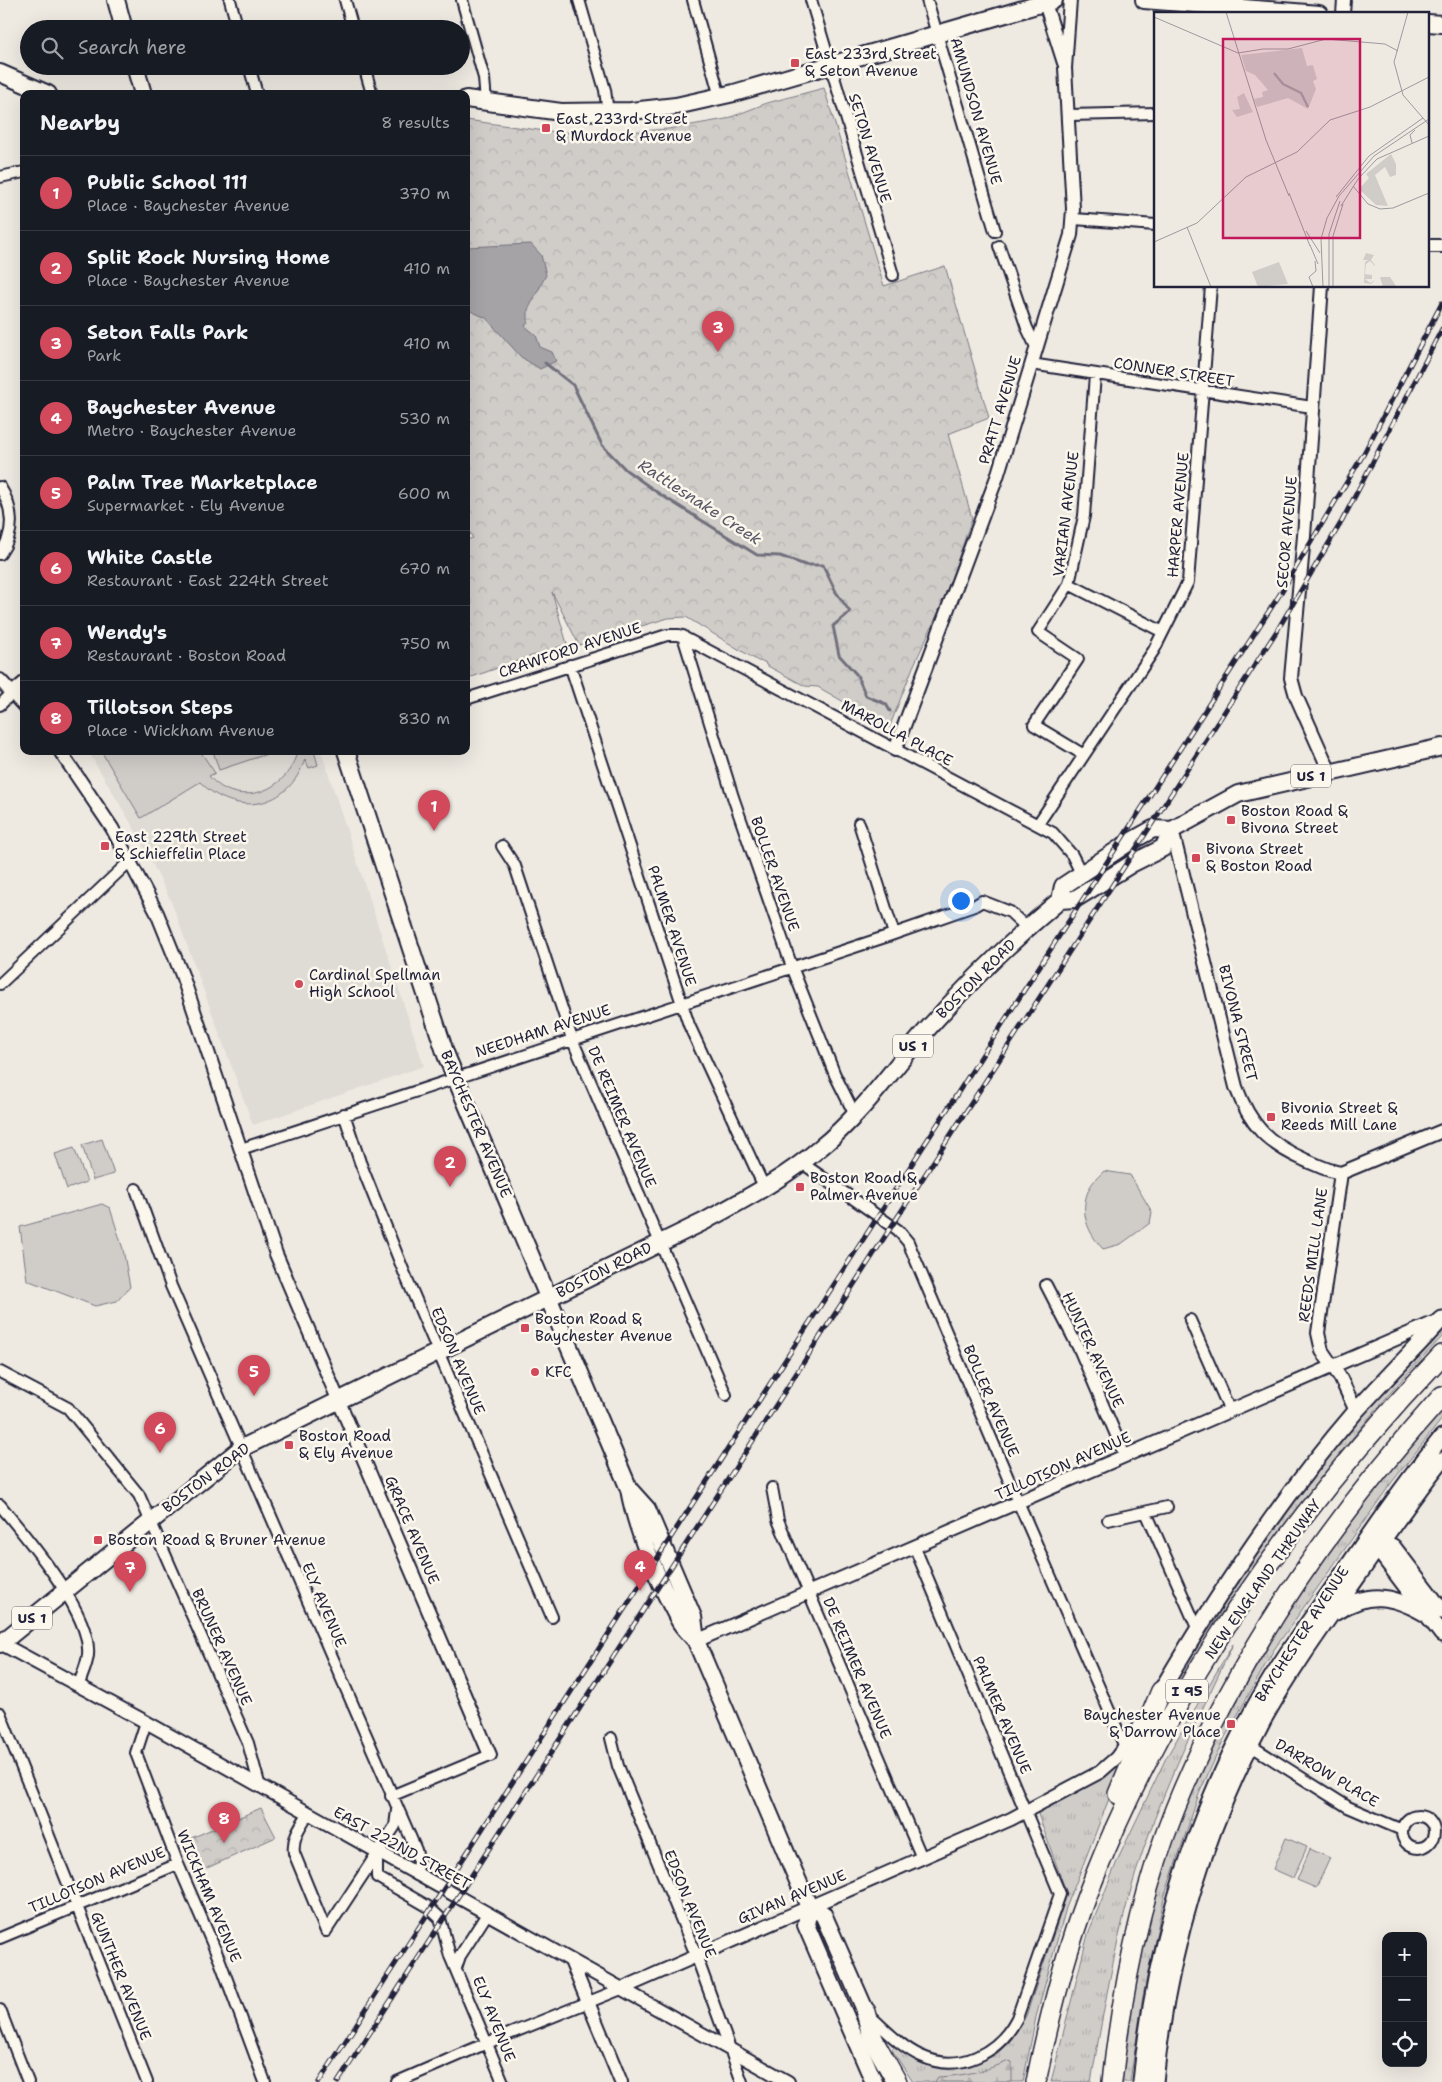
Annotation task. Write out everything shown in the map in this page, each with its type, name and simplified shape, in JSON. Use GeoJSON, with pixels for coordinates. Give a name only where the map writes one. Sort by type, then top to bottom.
{"type":"FeatureCollection","features":[{"type":"Feature","properties":{"kind":"highway","name":"NEW ENGLAND THRUWAY"},"geometry":{"type":"LineString","coordinates":[[1036,2082],[1055,1997],[1093,1880],[1129,1798],[1170,1720],[1216,1644],[1274,1558],[1384,1419],[1442,1355]]}},
{"type":"Feature","properties":{"kind":"highway","name":"NEW ENGLAND THRUWAY"},"geometry":{"type":"LineString","coordinates":[[1112,2082],[1124,1996],[1145,1902],[1175,1809],[1210,1729],[1253,1650],[1310,1562],[1373,1478],[1442,1396]]}},
{"type":"Feature","properties":{"kind":"highway"},"geometry":{"type":"LineString","coordinates":[[1076,1928],[1082,1887],[1162,1691]]}},
{"type":"Feature","properties":{"kind":"highway"},"geometry":{"type":"LineString","coordinates":[[866,2012],[873,2040],[897,2082]]}},
{"type":"Feature","properties":{"kind":"main road"},"geometry":{"type":"LineString","coordinates":[[116,0],[122,20]]}},
{"type":"Feature","properties":{"kind":"main road"},"geometry":{"type":"LineString","coordinates":[[1144,0],[1233,3],[1303,12]]}},
{"type":"Feature","properties":{"kind":"main road"},"geometry":{"type":"LineString","coordinates":[[470,100],[556,112],[608,112],[665,108],[720,97],[1048,1]]}},
{"type":"Feature","properties":{"kind":"main road"},"geometry":{"type":"LineString","coordinates":[[0,74],[34,90]]}},
{"type":"Feature","properties":{"kind":"main road"},"geometry":{"type":"LineString","coordinates":[[138,75],[142,90]]}},
{"type":"Feature","properties":{"kind":"main road","name":"BOSTON ROAD"},"geometry":{"type":"LineString","coordinates":[[1060,900],[1063,886],[1153,829],[1172,830],[1238,794],[1442,747]]}},
{"type":"Feature","properties":{"kind":"main road","name":"BAYCHESTER AVENUE"},"geometry":{"type":"LineString","coordinates":[[347,755],[455,1078],[550,1297],[629,1489],[634,1515],[652,1559],[680,1622],[696,1641],[809,1908],[806,1925],[874,2082]]}},
{"type":"Feature","properties":{"kind":"main road","name":"BOSTON ROAD"},"geometry":{"type":"LineString","coordinates":[[0,1643],[240,1450],[765,1189],[802,1163],[855,1115],[924,1032],[960,993],[1027,928],[1060,900],[1075,899],[1133,863],[1163,848],[1172,830]]}},
{"type":"Feature","properties":{"kind":"main road","name":"NEW ENGLAND THRUWAY"},"geometry":{"type":"LineString","coordinates":[[1162,1691],[1198,1630],[1254,1545],[1298,1484],[1356,1411],[1442,1319]]}},
{"type":"Feature","properties":{"kind":"main road","name":"BAYCHESTER AVENUE"},"geometry":{"type":"LineString","coordinates":[[1155,2082],[1168,1998],[1192,1895],[1245,1742],[1330,1616],[1442,1438]]}},
{"type":"Feature","properties":{"kind":"main road","name":"BAYCHESTER AVENUE"},"geometry":{"type":"LineString","coordinates":[[1141,2082],[1155,1984],[1171,1914],[1204,1816],[1245,1742],[1284,1658],[1442,1460]]}},
{"type":"Feature","properties":{"kind":"main road"},"geometry":{"type":"LineString","coordinates":[[1376,1542],[1435,1613],[1442,1634]]}},
{"type":"Feature","properties":{"kind":"main road"},"geometry":{"type":"LineString","coordinates":[[1330,1616],[1351,1602],[1375,1597],[1388,1597],[1435,1613]]}},
{"type":"Feature","properties":{"kind":"main road","name":"BAYCHESTER AVENUE"},"geometry":{"type":"LineString","coordinates":[[809,1908],[823,1914],[866,2012]]}},
{"type":"Feature","properties":{"kind":"street"},"geometry":{"type":"LineString","coordinates":[[230,0],[236,20]]}},
{"type":"Feature","properties":{"kind":"street"},"geometry":{"type":"LineString","coordinates":[[345,0],[351,20]]}},
{"type":"Feature","properties":{"kind":"street"},"geometry":{"type":"LineString","coordinates":[[462,0],[468,20]]}},
{"type":"Feature","properties":{"kind":"street"},"geometry":{"type":"LineString","coordinates":[[579,0],[605,90],[608,112]]}},
{"type":"Feature","properties":{"kind":"street"},"geometry":{"type":"LineString","coordinates":[[693,0],[720,97]]}},
{"type":"Feature","properties":{"kind":"street","name":"SETON AVENUE"},"geometry":{"type":"LineString","coordinates":[[811,0],[893,275]]}},
{"type":"Feature","properties":{"kind":"street","name":"AMUNDSON AVENUE"},"geometry":{"type":"LineString","coordinates":[[927,0],[995,231]]}},
{"type":"Feature","properties":{"kind":"street","name":"PRATT AVENUE"},"geometry":{"type":"LineString","coordinates":[[895,750],[997,477],[1071,235],[1074,219],[1065,68],[1070,0]]}},
{"type":"Feature","properties":{"kind":"street","name":"PRATT AVENUE"},"geometry":{"type":"LineString","coordinates":[[1048,1],[1065,68]]}},
{"type":"Feature","properties":{"kind":"street"},"geometry":{"type":"LineString","coordinates":[[470,28],[484,78],[486,102]]}},
{"type":"Feature","properties":{"kind":"street"},"geometry":{"type":"LineString","coordinates":[[252,75],[256,90]]}},
{"type":"Feature","properties":{"kind":"street"},"geometry":{"type":"LineString","coordinates":[[367,75],[371,90]]}},
{"type":"Feature","properties":{"kind":"street"},"geometry":{"type":"LineString","coordinates":[[1069,115],[1154,113]]}},
{"type":"Feature","properties":{"kind":"street"},"geometry":{"type":"LineString","coordinates":[[0,177],[20,173]]}},
{"type":"Feature","properties":{"kind":"street"},"geometry":{"type":"LineString","coordinates":[[1074,219],[1154,225]]}},
{"type":"Feature","properties":{"kind":"street"},"geometry":{"type":"LineString","coordinates":[[999,246],[1027,328],[1036,347]]}},
{"type":"Feature","properties":{"kind":"street","name":"HARPER AVENUE"},"geometry":{"type":"LineString","coordinates":[[1038,824],[1154,650],[1184,592],[1190,572],[1211,288]]}},
{"type":"Feature","properties":{"kind":"street","name":"SECOR AVENUE"},"geometry":{"type":"LineString","coordinates":[[1322,288],[1304,536],[1291,678],[1330,772]]}},
{"type":"Feature","properties":{"kind":"street","name":"CONNER STREET"},"geometry":{"type":"LineString","coordinates":[[1031,364],[1204,392],[1312,407]]}},
{"type":"Feature","properties":{"kind":"street","name":"VARIAN AVENUE"},"geometry":{"type":"LineString","coordinates":[[1095,375],[1084,516],[1069,584],[1163,632]]}},
{"type":"Feature","properties":{"kind":"street"},"geometry":{"type":"LineString","coordinates":[[0,487],[9,503],[12,524],[10,536],[0,554]]}},
{"type":"Feature","properties":{"kind":"street"},"geometry":{"type":"LineString","coordinates":[[1069,584],[1038,632],[1078,659],[1034,724],[1084,755]]}},
{"type":"Feature","properties":{"kind":"street","name":"CRAWFORD AVENUE"},"geometry":{"type":"LineString","coordinates":[[470,698],[667,634],[684,636]]}},
{"type":"Feature","properties":{"kind":"street","name":"MAROLLA PLACE"},"geometry":{"type":"LineString","coordinates":[[684,636],[895,750],[1038,824],[1053,833],[1064,845],[1081,873]]}},
{"type":"Feature","properties":{"kind":"street","name":"BOLLER AVENUE"},"geometry":{"type":"LineString","coordinates":[[684,636],[733,797],[792,967],[835,1075],[855,1115]]}},
{"type":"Feature","properties":{"kind":"street","name":"PALMER AVENUE"},"geometry":{"type":"LineString","coordinates":[[570,665],[689,1025],[765,1189]]}},
{"type":"Feature","properties":{"kind":"street"},"geometry":{"type":"LineString","coordinates":[[0,680],[20,702]]}},
{"type":"Feature","properties":{"kind":"street"},"geometry":{"type":"LineString","coordinates":[[0,705],[20,686]]}},
{"type":"Feature","properties":{"kind":"street"},"geometry":{"type":"LineString","coordinates":[[63,755],[131,860],[176,958],[241,1149]]}},
{"type":"Feature","properties":{"kind":"street"},"geometry":{"type":"LineString","coordinates":[[859,823],[894,934]]}},
{"type":"Feature","properties":{"kind":"street","name":"BIVONA STREET"},"geometry":{"type":"LineString","coordinates":[[1172,830],[1236,1087],[1247,1113],[1273,1143],[1329,1171],[1341,1173]]}},
{"type":"Feature","properties":{"kind":"street","name":"DE REIMER AVENUE"},"geometry":{"type":"LineString","coordinates":[[502,846],[515,866],[572,1039],[726,1395]]}},
{"type":"Feature","properties":{"kind":"street"},"geometry":{"type":"LineString","coordinates":[[0,984],[131,860]]}},
{"type":"Feature","properties":{"kind":"street","name":"NEEDHAM AVENUE"},"geometry":{"type":"LineString","coordinates":[[241,1149],[681,1002],[894,934],[974,906],[982,901],[1010,912],[1027,928]]}},
{"type":"Feature","properties":{"kind":"street","name":"EDSON AVENUE"},"geometry":{"type":"LineString","coordinates":[[344,1114],[360,1162],[438,1352],[552,1617]]}},
{"type":"Feature","properties":{"kind":"street","name":"REEDS MILL LANE"},"geometry":{"type":"LineString","coordinates":[[1356,1411],[1340,1377],[1322,1351],[1319,1321],[1341,1173],[1442,1131]]}},
{"type":"Feature","properties":{"kind":"street","name":"GRACE AVENUE"},"geometry":{"type":"LineString","coordinates":[[241,1149],[276,1254],[490,1755]]}},
{"type":"Feature","properties":{"kind":"street","name":"BOLLER AVENUE"},"geometry":{"type":"LineString","coordinates":[[802,1163],[891,1225],[908,1242],[1125,1747]]}},
{"type":"Feature","properties":{"kind":"street","name":"ELY AVENUE"},"geometry":{"type":"LineString","coordinates":[[136,1189],[170,1286],[212,1379],[240,1450],[418,1859],[417,1875]]}},
{"type":"Feature","properties":{"kind":"street","name":"HUNTER AVENUE"},"geometry":{"type":"LineString","coordinates":[[1046,1285],[1080,1351],[1125,1456]]}},
{"type":"Feature","properties":{"kind":"street","name":"TILLOTSON AVENUE"},"geometry":{"type":"LineString","coordinates":[[696,1641],[1019,1504],[1125,1456],[1442,1319]]}},
{"type":"Feature","properties":{"kind":"street"},"geometry":{"type":"LineString","coordinates":[[1190,1320],[1230,1411]]}},
{"type":"Feature","properties":{"kind":"street","name":"BRUNER AVENUE"},"geometry":{"type":"LineString","coordinates":[[0,1372],[68,1408],[138,1495],[248,1743],[260,1787]]}},
{"type":"Feature","properties":{"kind":"street","name":"DE REIMER AVENUE"},"geometry":{"type":"LineString","coordinates":[[772,1488],[778,1520],[922,1858]]}},
{"type":"Feature","properties":{"kind":"street"},"geometry":{"type":"LineString","coordinates":[[0,1505],[49,1566],[77,1613],[87,1640],[88,1656],[78,1684]]}},
{"type":"Feature","properties":{"kind":"street"},"geometry":{"type":"LineString","coordinates":[[1108,1520],[1167,1507]]}},
{"type":"Feature","properties":{"kind":"street"},"geometry":{"type":"LineString","coordinates":[[1146,1512],[1198,1630]]}},
{"type":"Feature","properties":{"kind":"street","name":"PALMER AVENUE"},"geometry":{"type":"LineString","coordinates":[[866,2012],[897,2041],[922,2057],[953,2063],[982,2055],[1006,2036],[1017,2018],[1060,1894],[915,1548]]}},
{"type":"Feature","properties":{"kind":"street","name":"EAST 222ND STREET"},"geometry":{"type":"LineString","coordinates":[[0,1643],[78,1684],[788,2082]]}},
{"type":"Feature","properties":{"kind":"street","name":"GIVAN AVENUE"},"geometry":{"type":"LineString","coordinates":[[397,2082],[487,2043],[589,2003],[696,1955],[809,1908],[1011,1819],[1087,1781],[1100,1772],[1125,1747],[1162,1691]]}},
{"type":"Feature","properties":{"kind":"street","name":"GUNTHER AVENUE"},"geometry":{"type":"LineString","coordinates":[[0,1713],[147,2082]]}},
{"type":"Feature","properties":{"kind":"street","name":"WICKHAM AVENUE"},"geometry":{"type":"LineString","coordinates":[[146,1722],[136,1753],[178,1864],[220,1961],[265,2082]]}},
{"type":"Feature","properties":{"kind":"street","name":"EDSON AVENUE"},"geometry":{"type":"LineString","coordinates":[[611,1738],[618,1766],[696,1955],[742,2082]]}},
{"type":"Feature","properties":{"kind":"street","name":"DARROW PLACE"},"geometry":{"type":"LineString","coordinates":[[1245,1742],[1348,1807],[1402,1830]]}},
{"type":"Feature","properties":{"kind":"street"},"geometry":{"type":"LineString","coordinates":[[391,1796],[490,1755]]}},
{"type":"Feature","properties":{"kind":"street"},"geometry":{"type":"LineString","coordinates":[[308,1814],[298,1830],[293,1843],[294,1853],[326,1930],[395,1826],[397,1809]]}},
{"type":"Feature","properties":{"kind":"street","name":"ELY AVENUE"},"geometry":{"type":"LineString","coordinates":[[377,1852],[377,1877],[427,1906],[440,1918],[450,1956],[503,2082]]}},
{"type":"Feature","properties":{"kind":"street","name":"TILLOTSON AVENUE"},"geometry":{"type":"LineString","coordinates":[[0,1938],[178,1864]]}},
{"type":"Feature","properties":{"kind":"street","name":"ELY AVENUE"},"geometry":{"type":"LineString","coordinates":[[456,1968],[460,1956],[487,1914]]}},
{"type":"Feature","properties":{"kind":"street"},"geometry":{"type":"LineString","coordinates":[[571,1961],[621,2082]]}},
{"type":"Feature","properties":{"kind":"street"},"geometry":{"type":"LineString","coordinates":[[0,2010],[28,2082]]}},
{"type":"Feature","properties":{"kind":"shaded area"},"geometry":{"type":"Polygon","coordinates":[[[531,244],[541,255],[546,275],[528,310],[528,322],[525,326],[536,335],[540,347],[552,352],[556,361],[540,369],[521,357],[486,318],[470,311],[470,247],[531,244]]]}},
{"type":"Feature","properties":{"kind":"shaded area","name":"Cardinal Spellman High School"},"geometry":{"type":"Polygon","coordinates":[[[90,755],[322,755],[424,1066],[253,1125],[171,901],[138,835],[90,755]]]}},
{"type":"Feature","properties":{"kind":"green space"},"geometry":{"type":"Polygon","coordinates":[[[824,88],[884,286],[945,266],[989,418],[948,434],[972,518],[944,600],[913,667],[889,728],[818,687],[805,686],[766,665],[765,662],[758,661],[686,617],[668,618],[579,645],[552,592],[567,644],[470,678],[470,539],[473,538],[470,534],[470,121],[545,131],[613,133],[668,129],[726,119],[767,103],[824,88]]]}},
{"type":"Feature","properties":{"kind":"green space"},"geometry":{"type":"Polygon","coordinates":[[[103,755],[203,755],[215,773],[209,776],[220,786],[233,792],[247,794],[260,792],[273,786],[284,777],[296,755],[315,755],[318,765],[309,768],[305,759],[297,776],[287,789],[274,798],[260,803],[245,804],[229,801],[214,793],[200,782],[141,818],[103,755]]]}},
{"type":"Feature","properties":{"kind":"green space"},"geometry":{"type":"Polygon","coordinates":[[[214,755],[264,755],[219,770],[214,755]]]}},
{"type":"Feature","properties":{"kind":"green space"},"geometry":{"type":"Polygon","coordinates":[[[102,1139],[114,1174],[93,1180],[82,1145],[102,1139]]]}},
{"type":"Feature","properties":{"kind":"green space"},"geometry":{"type":"Polygon","coordinates":[[[74,1148],[87,1182],[67,1189],[55,1154],[74,1148]]]}},
{"type":"Feature","properties":{"kind":"green space"},"geometry":{"type":"Polygon","coordinates":[[[1104,1171],[1130,1175],[1152,1212],[1150,1223],[1121,1244],[1103,1249],[1093,1236],[1086,1221],[1085,1205],[1090,1186],[1104,1171]]]}},
{"type":"Feature","properties":{"kind":"green space"},"geometry":{"type":"Polygon","coordinates":[[[102,1204],[110,1208],[123,1249],[130,1287],[117,1301],[95,1306],[27,1280],[20,1227],[102,1204]]]}},
{"type":"Feature","properties":{"kind":"green space"},"geometry":{"type":"Polygon","coordinates":[[[1442,1327],[1442,1337],[1407,1374],[1341,1452],[1279,1533],[1189,1658],[1242,1572],[1301,1489],[1379,1395],[1442,1327]]]}},
{"type":"Feature","properties":{"kind":"green space"},"geometry":{"type":"Polygon","coordinates":[[[1442,1408],[1442,1419],[1392,1482],[1273,1651],[1223,1741],[1199,1794],[1164,1898],[1143,1996],[1130,2082],[1122,2082],[1136,1984],[1146,1935],[1174,1840],[1191,1793],[1211,1748],[1241,1689],[1306,1585],[1395,1465],[1442,1408]]]}},
{"type":"Feature","properties":{"kind":"green space"},"geometry":{"type":"Polygon","coordinates":[[[1233,1644],[1175,1768],[1145,1845],[1127,1903],[1113,1963],[1091,2082],[1051,2082],[1088,1934],[1118,1859],[1166,1758],[1233,1644]]]}},
{"type":"Feature","properties":{"kind":"green space"},"geometry":{"type":"Polygon","coordinates":[[[1125,1758],[1066,1908],[1036,2017],[1023,2082],[913,2082],[892,2050],[894,2046],[916,2061],[940,2067],[958,2067],[980,2062],[998,2053],[1012,2039],[1026,2016],[1067,1894],[1038,1814],[1041,1809],[1096,1781],[1125,1758]]]}},
{"type":"Feature","properties":{"kind":"green space"},"geometry":{"type":"Polygon","coordinates":[[[261,1808],[276,1837],[196,1873],[182,1842],[261,1808]]]}},
{"type":"Feature","properties":{"kind":"green space"},"geometry":{"type":"Polygon","coordinates":[[[1286,1838],[1307,1847],[1293,1878],[1273,1869],[1286,1838]]]}},
{"type":"Feature","properties":{"kind":"green space"},"geometry":{"type":"Polygon","coordinates":[[[1310,1849],[1330,1858],[1316,1888],[1297,1880],[1310,1849]]]}},
{"type":"Feature","properties":{"kind":"green space"},"geometry":{"type":"Polygon","coordinates":[[[1009,2061],[1012,2062],[1012,2082],[935,2082],[938,2077],[974,2072],[1009,2061]]]}},
{"type":"Feature","properties":{"kind":"waterway","name":"Rattlesnake Creek"},"geometry":{"type":"LineString","coordinates":[[545,363],[573,385],[602,445],[626,470],[658,493],[757,555],[780,556],[805,565],[823,565],[836,592],[850,612],[833,626],[839,655],[857,675],[866,696],[886,704],[890,711]]}},
{"type":"Feature","properties":{"kind":"railway"},"geometry":{"type":"LineString","coordinates":[[319,2082],[1280,594],[1363,455],[1442,303]]}},
{"type":"Feature","properties":{"kind":"railway"},"geometry":{"type":"LineString","coordinates":[[338,2082],[1278,629],[1342,521],[1442,329]]}},
{"type":"Feature","properties":{"kind":"place","name":"East 233rd Street & Seton Avenue"},"geometry":{"type":"Point","coordinates":[795,63]}},
{"type":"Feature","properties":{"kind":"place","name":"East 233rd Street & Murdock Avenue"},"geometry":{"type":"Point","coordinates":[546,128]}},
{"type":"Feature","properties":{"kind":"place","name":"Seton Falls Park"},"geometry":{"type":"Point","coordinates":[718,352]}},
{"type":"Feature","properties":{"kind":"place","name":"Boston Road & Bivona Street"},"geometry":{"type":"Point","coordinates":[1231,820]}},
{"type":"Feature","properties":{"kind":"place","name":"Public School 111"},"geometry":{"type":"Point","coordinates":[434,831]}},
{"type":"Feature","properties":{"kind":"place","name":"East 229th Street & Schieffelin Place"},"geometry":{"type":"Point","coordinates":[105,846]}},
{"type":"Feature","properties":{"kind":"place","name":"Bivona Street & Boston Road"},"geometry":{"type":"Point","coordinates":[1196,858]}},
{"type":"Feature","properties":{"kind":"place","name":"Cardinal Spellman High School"},"geometry":{"type":"Point","coordinates":[299,984]}},
{"type":"Feature","properties":{"kind":"place","name":"Bivonia Street & Reeds Mill Lane"},"geometry":{"type":"Point","coordinates":[1271,1117]}},
{"type":"Feature","properties":{"kind":"place","name":"Split Rock Nursing Home"},"geometry":{"type":"Point","coordinates":[450,1187]}},
{"type":"Feature","properties":{"kind":"place","name":"Boston Road & Palmer Avenue"},"geometry":{"type":"Point","coordinates":[800,1187]}},
{"type":"Feature","properties":{"kind":"place","name":"Boston Road & Baychester Avenue"},"geometry":{"type":"Point","coordinates":[525,1328]}},
{"type":"Feature","properties":{"kind":"place","name":"KFC"},"geometry":{"type":"Point","coordinates":[535,1372]}},
{"type":"Feature","properties":{"kind":"place","name":"Palm Tree Marketplace"},"geometry":{"type":"Point","coordinates":[254,1396]}},
{"type":"Feature","properties":{"kind":"place","name":"Boston Road & Ely Avenue"},"geometry":{"type":"Point","coordinates":[289,1445]}},
{"type":"Feature","properties":{"kind":"place","name":"White Castle"},"geometry":{"type":"Point","coordinates":[160,1453]}},
{"type":"Feature","properties":{"kind":"place","name":"Boston Road & Bruner Avenue"},"geometry":{"type":"Point","coordinates":[98,1540]}},
{"type":"Feature","properties":{"kind":"place","name":"Baychester Avenue"},"geometry":{"type":"Point","coordinates":[640,1591]}},
{"type":"Feature","properties":{"kind":"place","name":"Wendy's"},"geometry":{"type":"Point","coordinates":[130,1592]}},
{"type":"Feature","properties":{"kind":"place","name":"Baychester Avenue & Darrow Place"},"geometry":{"type":"Point","coordinates":[1231,1724]}},
{"type":"Feature","properties":{"kind":"place","name":"Tillotson Steps"},"geometry":{"type":"Point","coordinates":[224,1843]}}]}
